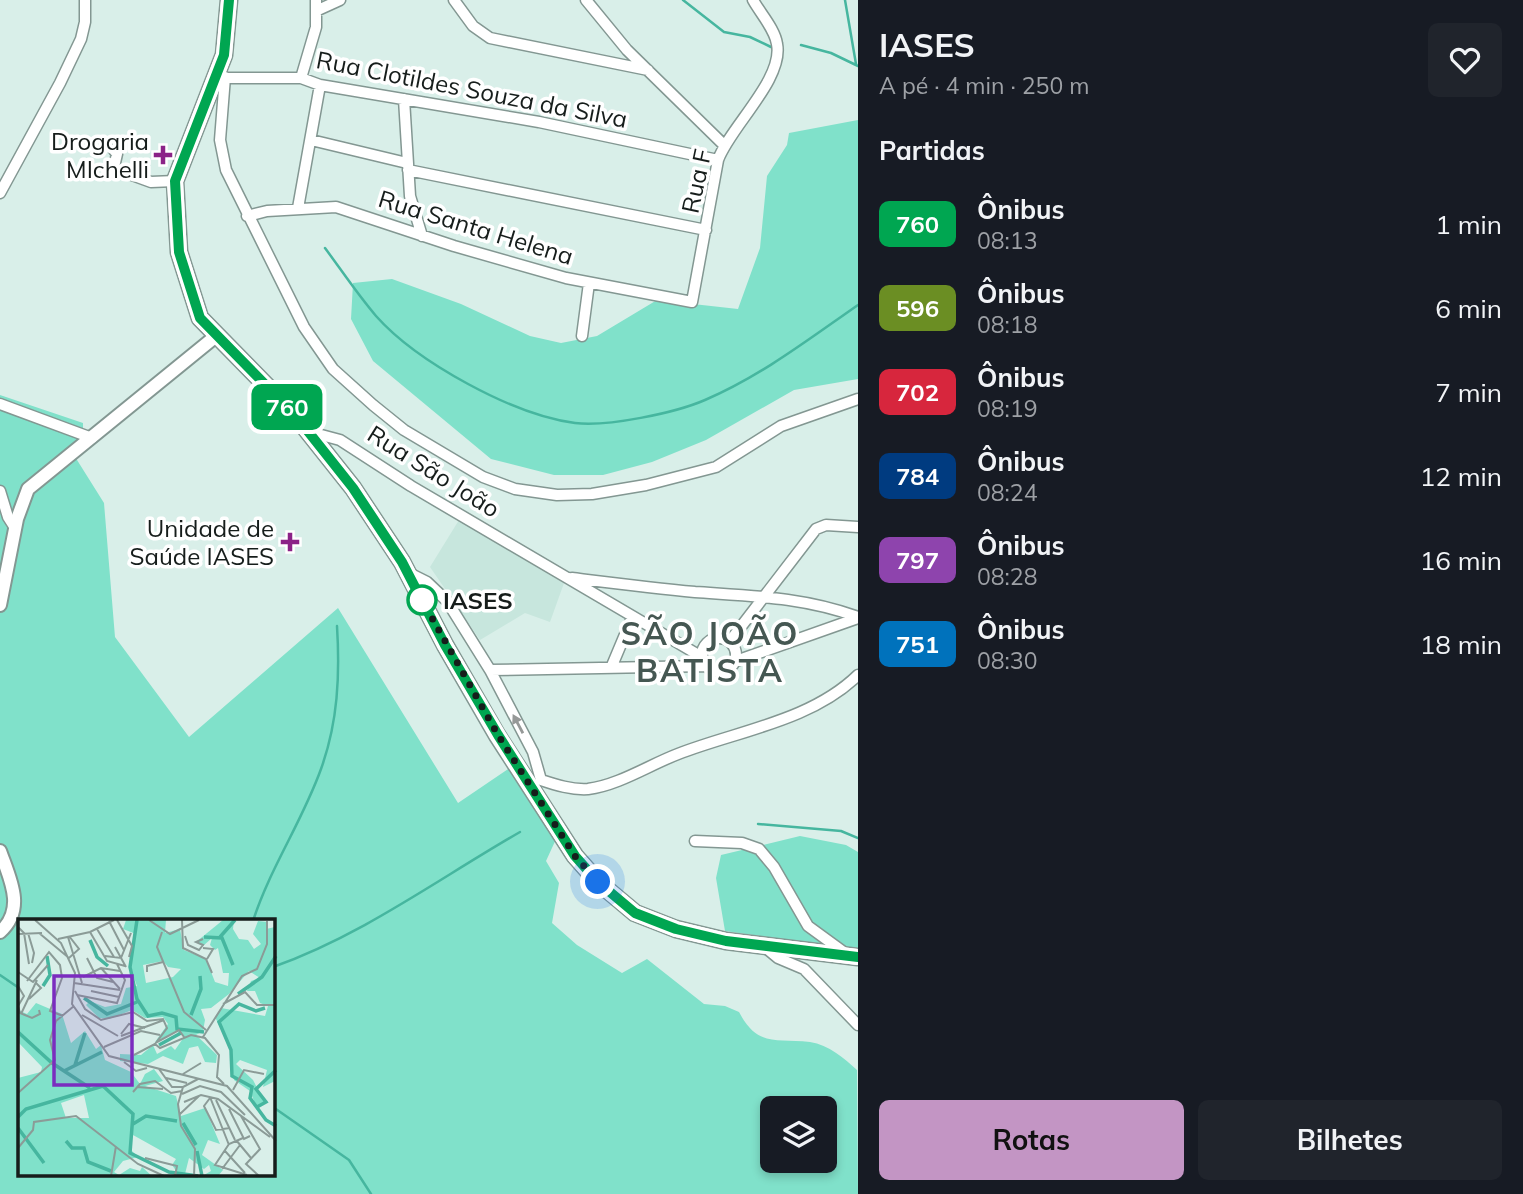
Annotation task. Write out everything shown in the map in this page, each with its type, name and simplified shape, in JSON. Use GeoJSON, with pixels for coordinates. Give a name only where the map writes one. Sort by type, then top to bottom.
{"type":"FeatureCollection","features":[{"type":"Feature","properties":{"kind":"main road"},"geometry":{"type":"LineString","coordinates":[[229,0],[229,29],[220,78],[175,181],[179,252],[195,307],[216,336],[309,432],[353,488],[406,571],[478,704],[536,784],[575,856],[624,905],[676,929],[763,946],[853,956]]}},
{"type":"Feature","properties":{"kind":"street"},"geometry":{"type":"LineString","coordinates":[[0,193],[61,83],[85,22],[85,0]]}},
{"type":"Feature","properties":{"kind":"street"},"geometry":{"type":"LineString","coordinates":[[301,78],[312,48],[317,5],[340,0]]}},
{"type":"Feature","properties":{"kind":"street"},"geometry":{"type":"LineString","coordinates":[[454,0],[473,26],[490,38],[648,70]]}},
{"type":"Feature","properties":{"kind":"street"},"geometry":{"type":"LineString","coordinates":[[586,0],[648,70],[724,145]]}},
{"type":"Feature","properties":{"kind":"street","name":"Rua F"},"geometry":{"type":"LineString","coordinates":[[692,302],[718,160],[724,145],[771,74],[777,56],[776,40],[753,0]]}},
{"type":"Feature","properties":{"kind":"street"},"geometry":{"type":"LineString","coordinates":[[220,78],[221,149],[226,170],[303,327],[348,384],[414,436],[483,477],[515,489],[575,496],[615,491],[704,472],[727,461],[781,426],[858,399]]}},
{"type":"Feature","properties":{"kind":"street","name":"Rua Clotildes Souza da Silva"},"geometry":{"type":"LineString","coordinates":[[220,78],[301,78],[320,85],[539,122],[718,160]]}},
{"type":"Feature","properties":{"kind":"street"},"geometry":{"type":"LineString","coordinates":[[298,208],[320,85]]}},
{"type":"Feature","properties":{"kind":"street"},"geometry":{"type":"LineString","coordinates":[[404,99],[412,206],[422,236]]}},
{"type":"Feature","properties":{"kind":"street"},"geometry":{"type":"LineString","coordinates":[[311,140],[407,167],[706,230]]}},
{"type":"Feature","properties":{"kind":"street"},"geometry":{"type":"LineString","coordinates":[[114,150],[117,154],[114,167],[118,170],[151,182],[175,181]]}},
{"type":"Feature","properties":{"kind":"street","name":"Rua Santa Helena"},"geometry":{"type":"LineString","coordinates":[[247,216],[298,208],[336,207],[422,236],[589,283],[692,302]]}},
{"type":"Feature","properties":{"kind":"street"},"geometry":{"type":"LineString","coordinates":[[582,335],[589,283]]}},
{"type":"Feature","properties":{"kind":"street"},"geometry":{"type":"LineString","coordinates":[[0,605],[23,498],[33,482],[92,438],[216,336]]}},
{"type":"Feature","properties":{"kind":"street"},"geometry":{"type":"LineString","coordinates":[[0,404],[92,438]]}},
{"type":"Feature","properties":{"kind":"street","name":"Rua São João"},"geometry":{"type":"LineString","coordinates":[[309,432],[340,440],[704,662]]}},
{"type":"Feature","properties":{"kind":"street"},"geometry":{"type":"LineString","coordinates":[[0,491],[15,528]]}},
{"type":"Feature","properties":{"kind":"street"},"geometry":{"type":"LineString","coordinates":[[730,641],[763,595],[820,525],[844,524],[858,527]]}},
{"type":"Feature","properties":{"kind":"street"},"geometry":{"type":"LineString","coordinates":[[406,571],[427,582],[447,601],[490,670],[533,752],[536,784],[573,789],[598,787],[687,750],[814,706],[844,688],[858,675]]}},
{"type":"Feature","properties":{"kind":"street"},"geometry":{"type":"LineString","coordinates":[[568,578],[668,590],[763,595],[805,601],[858,618]]}},
{"type":"Feature","properties":{"kind":"street"},"geometry":{"type":"LineString","coordinates":[[611,667],[632,618]]}},
{"type":"Feature","properties":{"kind":"street"},"geometry":{"type":"LineString","coordinates":[[736,661],[858,618]]}},
{"type":"Feature","properties":{"kind":"street"},"geometry":{"type":"LineString","coordinates":[[490,670],[704,662],[719,672],[732,667],[737,653],[730,641],[716,638],[705,646],[704,662]]}},
{"type":"Feature","properties":{"kind":"street"},"geometry":{"type":"LineString","coordinates":[[695,841],[742,843],[759,849],[774,867],[808,926],[853,956]]}},
{"type":"Feature","properties":{"kind":"street"},"geometry":{"type":"LineString","coordinates":[[0,851],[15,901],[12,918],[0,932]]}},
{"type":"Feature","properties":{"kind":"street"},"geometry":{"type":"LineString","coordinates":[[763,946],[778,958],[804,970],[858,1025]]}},
{"type":"Feature","properties":{"kind":"shaded area"},"geometry":{"type":"Polygon","coordinates":[[[459,520],[564,583],[550,622],[525,613],[480,640],[430,567],[459,520]]]}},
{"type":"Feature","properties":{"kind":"green space"},"geometry":{"type":"Polygon","coordinates":[[[858,120],[858,379],[794,390],[706,440],[652,462],[603,475],[554,475],[491,459],[373,361],[351,319],[353,283],[392,279],[461,304],[530,336],[561,343],[597,336],[657,300],[738,309],[760,248],[767,176],[787,145],[789,133],[858,120]]]}},
{"type":"Feature","properties":{"kind":"green space"},"geometry":{"type":"Polygon","coordinates":[[[0,395],[83,423],[83,443],[72,452],[104,503],[115,637],[189,737],[338,608],[458,803],[514,765],[557,837],[546,861],[559,883],[552,923],[577,945],[622,973],[647,959],[704,1004],[725,1006],[739,1012],[753,1031],[761,1036],[824,1046],[857,1070],[858,1194],[0,1194],[0,395]]]}},
{"type":"Feature","properties":{"kind":"green space"},"geometry":{"type":"Polygon","coordinates":[[[800,836],[846,845],[858,852],[858,950],[725,931],[716,878],[721,855],[800,836]]]}},
{"type":"Feature","properties":{"kind":"waterway"},"geometry":{"type":"LineString","coordinates":[[683,0],[724,32],[750,37],[771,47]]}},
{"type":"Feature","properties":{"kind":"waterway"},"geometry":{"type":"LineString","coordinates":[[845,0],[856,64]]}},
{"type":"Feature","properties":{"kind":"waterway"},"geometry":{"type":"LineString","coordinates":[[801,45],[831,53],[858,66]]}},
{"type":"Feature","properties":{"kind":"waterway"},"geometry":{"type":"LineString","coordinates":[[325,248],[376,316],[416,351],[468,384],[496,398],[550,418],[575,423],[605,423],[641,418],[705,400],[765,368],[858,305]]}},
{"type":"Feature","properties":{"kind":"waterway"},"geometry":{"type":"LineString","coordinates":[[254,919],[268,882],[305,808],[327,751],[337,698],[337,626]]}},
{"type":"Feature","properties":{"kind":"waterway"},"geometry":{"type":"LineString","coordinates":[[758,824],[841,831],[858,838]]}},
{"type":"Feature","properties":{"kind":"waterway"},"geometry":{"type":"LineString","coordinates":[[275,966],[369,923],[520,832]]}},
{"type":"Feature","properties":{"kind":"waterway"},"geometry":{"type":"LineString","coordinates":[[0,975],[18,987]]}},
{"type":"Feature","properties":{"kind":"waterway"},"geometry":{"type":"LineString","coordinates":[[275,1108],[349,1160],[371,1194]]}},
{"type":"Feature","properties":{"kind":"bus line","name":"760"},"geometry":{"type":"LineString","coordinates":[[229,0],[229,29],[224,55],[175,181],[179,252],[200,318],[295,415],[353,488],[402,562],[478,704],[575,856],[598,882],[635,913],[676,929],[726,941],[858,957]]}},
{"type":"Feature","properties":{"kind":"place","name":"Drogaria MIchelli"},"geometry":{"type":"Point","coordinates":[163,155]}},
{"type":"Feature","properties":{"kind":"place","name":"Unidade de Saúde IASES"},"geometry":{"type":"Point","coordinates":[290,542]}},
{"type":"Feature","properties":{"kind":"place","name":"IASES"},"geometry":{"type":"Point","coordinates":[422,600]}},
{"type":"Feature","properties":{"kind":"district","name":"SÃO JOÃO BATISTA"},"geometry":{"type":"Point","coordinates":[710,652]}},
{"type":"Feature","properties":{"kind":"route"},"geometry":{"type":"LineString","coordinates":[[422,600],[418,593],[478,704],[575,856],[598,882]]}}]}
